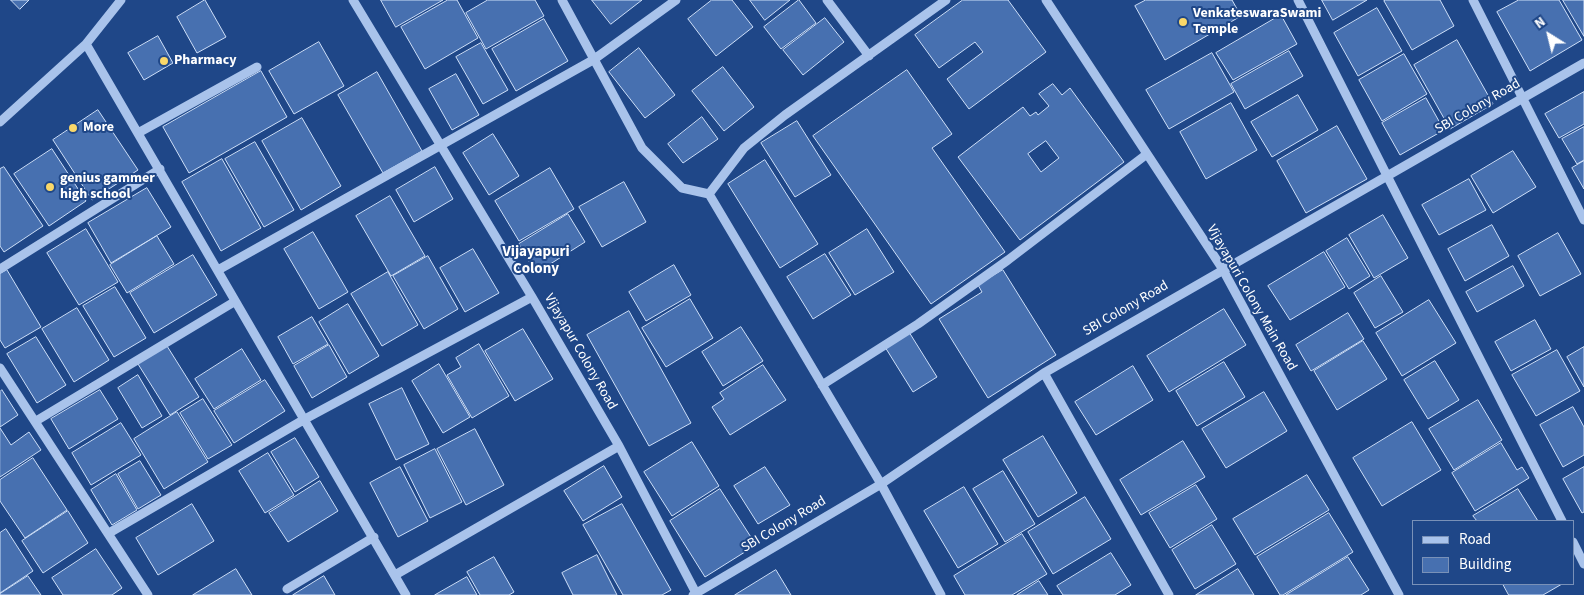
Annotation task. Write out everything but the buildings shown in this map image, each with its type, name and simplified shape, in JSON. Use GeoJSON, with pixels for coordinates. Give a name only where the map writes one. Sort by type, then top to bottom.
{"type":"FeatureCollection","features":[{"type":"Feature","properties":{"kind":"street"},"geometry":{"type":"LineString","coordinates":[[0,122],[86,44],[121,0]]}},
{"type":"Feature","properties":{"kind":"street","name":"Vijayapur Colony Road"},"geometry":{"type":"LineString","coordinates":[[353,0],[532,297],[619,446],[695,594]]}},
{"type":"Feature","properties":{"kind":"street"},"geometry":{"type":"LineString","coordinates":[[562,0],[642,148],[682,188],[709,194],[881,484],[941,595]]}},
{"type":"Feature","properties":{"kind":"street"},"geometry":{"type":"LineString","coordinates":[[218,270],[593,60],[676,0]]}},
{"type":"Feature","properties":{"kind":"street"},"geometry":{"type":"LineString","coordinates":[[826,0],[869,56]]}},
{"type":"Feature","properties":{"kind":"street"},"geometry":{"type":"LineString","coordinates":[[709,194],[744,148],[785,115],[946,0]]}},
{"type":"Feature","properties":{"kind":"street","name":"Vijayapuri Colony Main Road"},"geometry":{"type":"LineString","coordinates":[[1046,0],[1222,268],[1399,595]]}},
{"type":"Feature","properties":{"kind":"street"},"geometry":{"type":"LineString","coordinates":[[1298,0],[1561,520]]}},
{"type":"Feature","properties":{"kind":"street"},"geometry":{"type":"LineString","coordinates":[[1473,0],[1524,97],[1584,220]]}},
{"type":"Feature","properties":{"kind":"street"},"geometry":{"type":"LineString","coordinates":[[86,44],[218,270],[234,302],[305,419],[406,595]]}},
{"type":"Feature","properties":{"kind":"street","name":"SBI Colony Road"},"geometry":{"type":"LineString","coordinates":[[695,594],[881,484],[1044,373],[1222,268],[1584,63]]}},
{"type":"Feature","properties":{"kind":"street"},"geometry":{"type":"LineString","coordinates":[[138,133],[257,67]]}},
{"type":"Feature","properties":{"kind":"street"},"geometry":{"type":"LineString","coordinates":[[822,386],[918,324],[1008,260],[1147,154]]}},
{"type":"Feature","properties":{"kind":"street"},"geometry":{"type":"LineString","coordinates":[[0,269],[160,169]]}},
{"type":"Feature","properties":{"kind":"street"},"geometry":{"type":"LineString","coordinates":[[109,533],[305,419],[532,297]]}},
{"type":"Feature","properties":{"kind":"street"},"geometry":{"type":"LineString","coordinates":[[36,421],[234,302]]}},
{"type":"Feature","properties":{"kind":"street"},"geometry":{"type":"LineString","coordinates":[[0,368],[148,595]]}},
{"type":"Feature","properties":{"kind":"street"},"geometry":{"type":"LineString","coordinates":[[1044,373],[1169,595]]}},
{"type":"Feature","properties":{"kind":"street"},"geometry":{"type":"LineString","coordinates":[[395,575],[619,446]]}},
{"type":"Feature","properties":{"kind":"street"},"geometry":{"type":"LineString","coordinates":[[287,589],[374,537]]}},
{"type":"Feature","properties":{"kind":"street"},"geometry":{"type":"LineString","coordinates":[[1574,544],[1584,564]]}},
{"type":"Feature","properties":{"kind":"place","name":"VenkateswaraSwami Temple"},"geometry":{"type":"Point","coordinates":[1183,22]}},
{"type":"Feature","properties":{"kind":"place","name":"Pharmacy"},"geometry":{"type":"Point","coordinates":[164,61]}},
{"type":"Feature","properties":{"kind":"place","name":"More"},"geometry":{"type":"Point","coordinates":[73,128]}},
{"type":"Feature","properties":{"kind":"place","name":"genius gammer high school"},"geometry":{"type":"Point","coordinates":[50,187]}},
{"type":"Feature","properties":{"kind":"district","name":"Vijayapuri Colony"},"geometry":{"type":"Point","coordinates":[536,262]}}]}
